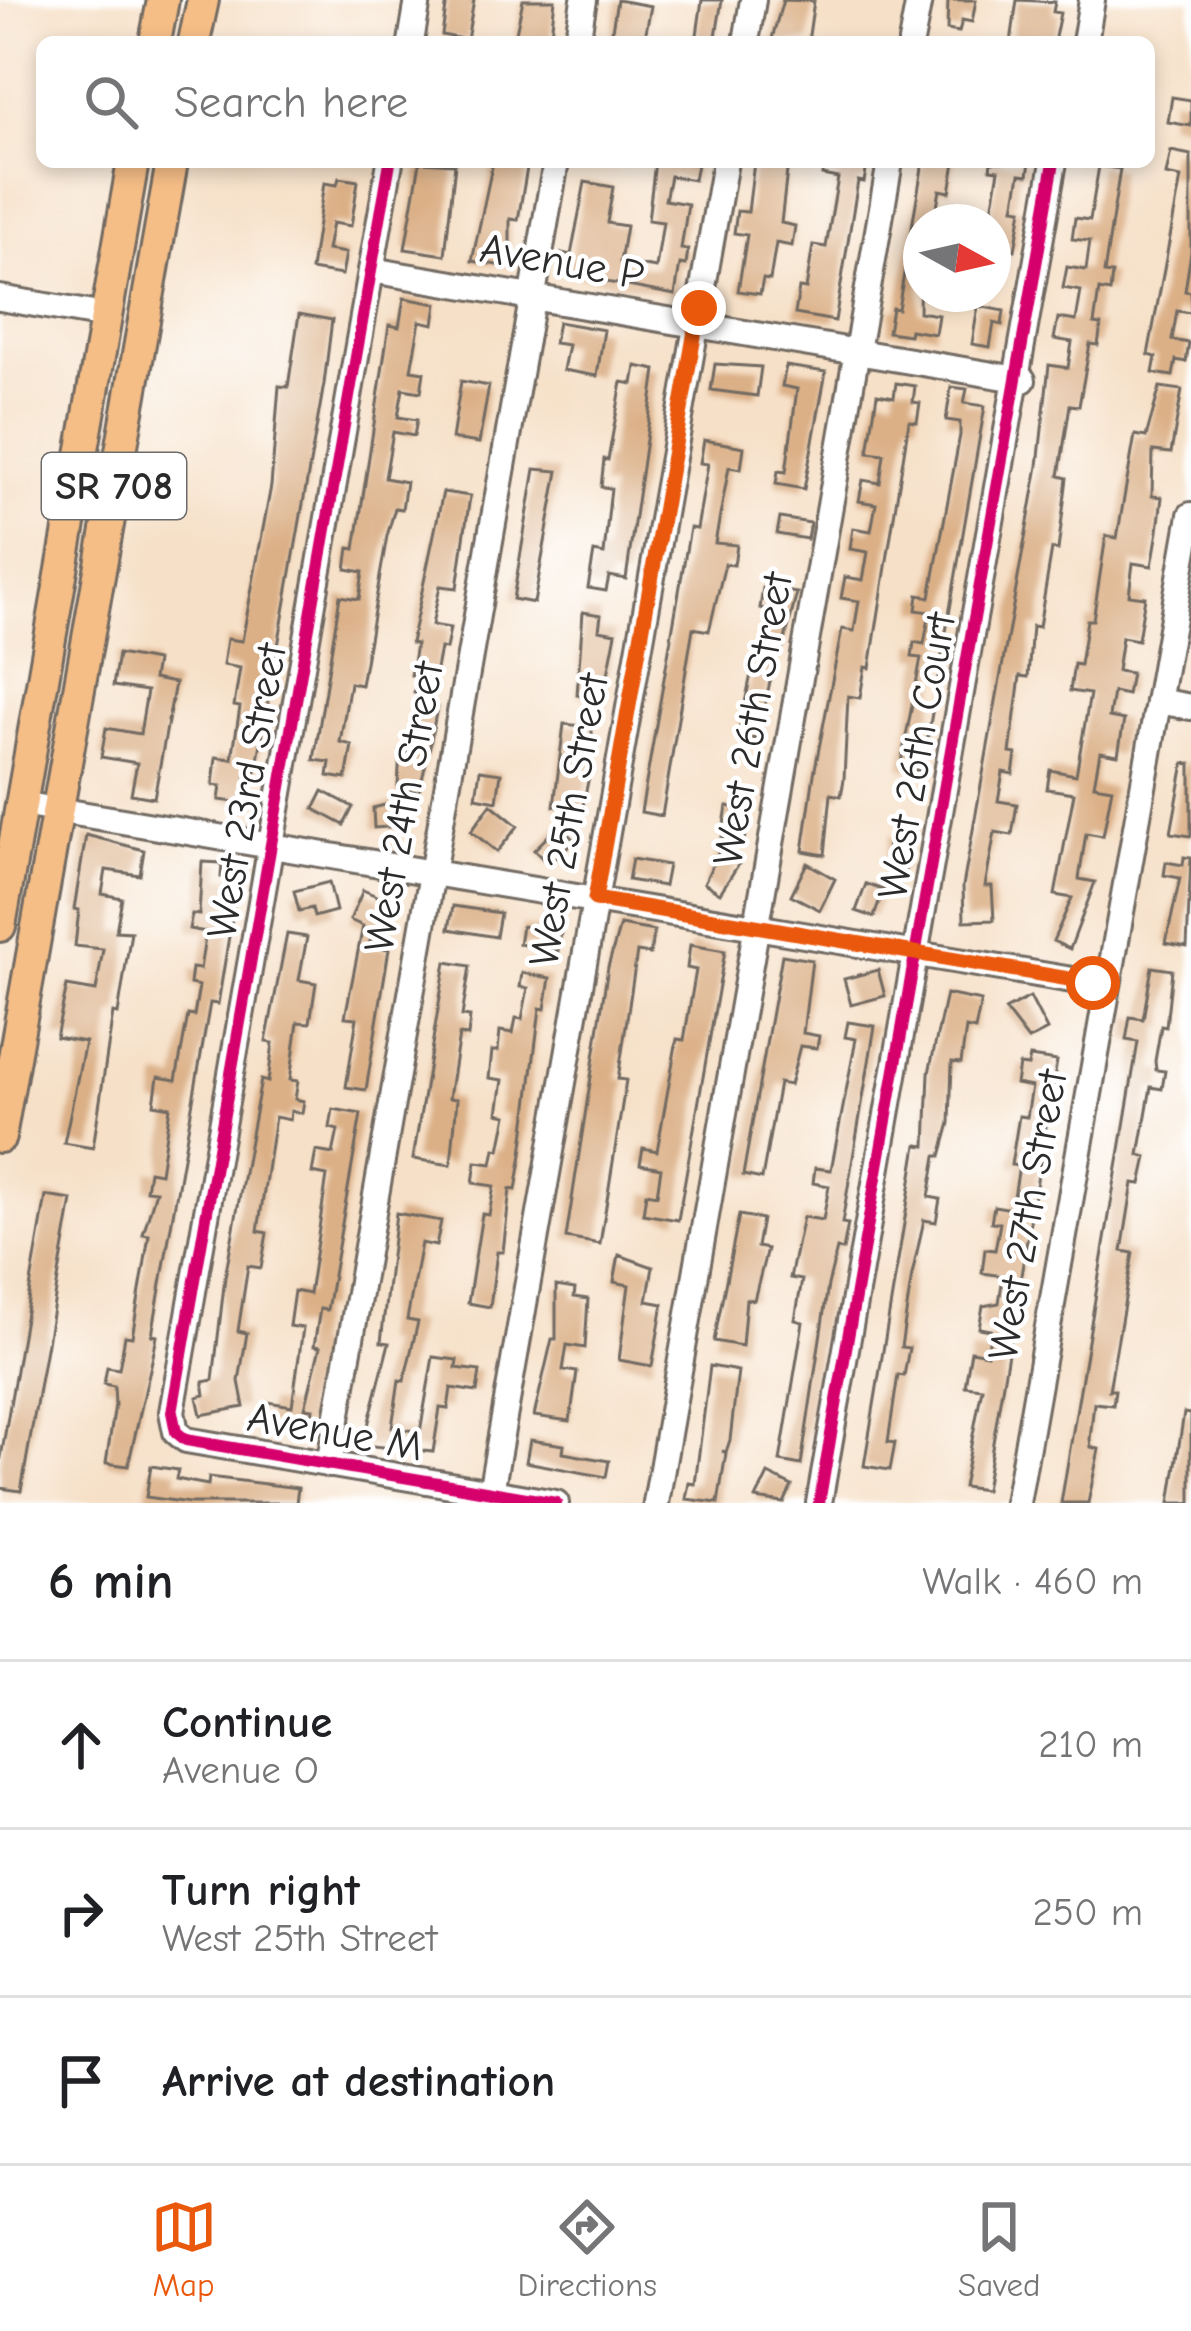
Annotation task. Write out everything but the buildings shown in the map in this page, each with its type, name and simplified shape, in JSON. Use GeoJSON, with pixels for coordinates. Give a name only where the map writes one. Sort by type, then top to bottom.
{"type":"FeatureCollection","features":[{"type":"Feature","properties":{"kind":"main road"},"geometry":{"type":"LineString","coordinates":[[156,36],[163,0]]}},
{"type":"Feature","properties":{"kind":"main road"},"geometry":{"type":"LineString","coordinates":[[195,36],[202,0]]}},
{"type":"Feature","properties":{"kind":"main road","name":"SR 708"},"geometry":{"type":"LineString","coordinates":[[0,926],[133,168]]}},
{"type":"Feature","properties":{"kind":"main road"},"geometry":{"type":"LineString","coordinates":[[147,300],[132,279],[150,168]]}},
{"type":"Feature","properties":{"kind":"main road","name":"SR 708"},"geometry":{"type":"LineString","coordinates":[[0,1137],[171,168]]}},
{"type":"Feature","properties":{"kind":"main road"},"geometry":{"type":"LineString","coordinates":[[105,316],[121,339],[99,488],[111,501]]}},
{"type":"Feature","properties":{"kind":"street"},"geometry":{"type":"LineString","coordinates":[[412,36],[418,0]]}},
{"type":"Feature","properties":{"kind":"street"},"geometry":{"type":"LineString","coordinates":[[578,36],[584,0]]}},
{"type":"Feature","properties":{"kind":"street"},"geometry":{"type":"LineString","coordinates":[[747,36],[753,0]]}},
{"type":"Feature","properties":{"kind":"street"},"geometry":{"type":"LineString","coordinates":[[912,36],[919,0]]}},
{"type":"Feature","properties":{"kind":"street"},"geometry":{"type":"LineString","coordinates":[[1076,36],[1083,0]]}},
{"type":"Feature","properties":{"kind":"street"},"geometry":{"type":"LineString","coordinates":[[1085,36],[1092,0]]}},
{"type":"Feature","properties":{"kind":"street","name":"West 23rd Street"},"geometry":{"type":"LineString","coordinates":[[176,1432],[172,1412],[389,168]]}},
{"type":"Feature","properties":{"kind":"street","name":"West 24th Street"},"geometry":{"type":"LineString","coordinates":[[329,1465],[555,168]]}},
{"type":"Feature","properties":{"kind":"street","name":"West 25th Street"},"geometry":{"type":"LineString","coordinates":[[491,1492],[723,168]]}},
{"type":"Feature","properties":{"kind":"street","name":"West 26th Street"},"geometry":{"type":"LineString","coordinates":[[656,1503],[889,168]]}},
{"type":"Feature","properties":{"kind":"street","name":"West 26th Court"},"geometry":{"type":"LineString","coordinates":[[823,1503],[1057,168]]}},
{"type":"Feature","properties":{"kind":"street","name":"Avenue P"},"geometry":{"type":"LineString","coordinates":[[371,270],[1019,379]]}},
{"type":"Feature","properties":{"kind":"street"},"geometry":{"type":"LineString","coordinates":[[0,298],[105,316]]}},
{"type":"Feature","properties":{"kind":"street","name":"West 27th Street"},"geometry":{"type":"LineString","coordinates":[[1017,1503],[1191,515]]}},
{"type":"Feature","properties":{"kind":"street"},"geometry":{"type":"LineString","coordinates":[[1158,701],[1191,706]]}},
{"type":"Feature","properties":{"kind":"street"},"geometry":{"type":"LineString","coordinates":[[21,804],[1108,986]]}},
{"type":"Feature","properties":{"kind":"street","name":"Avenue M"},"geometry":{"type":"LineString","coordinates":[[176,1432],[186,1440],[329,1465],[439,1493],[491,1492],[556,1503]]}},
{"type":"Feature","properties":{"kind":"cycle path"},"geometry":{"type":"LineString","coordinates":[[389,168],[172,1412],[176,1432],[186,1440],[556,1503]]}},
{"type":"Feature","properties":{"kind":"cycle path"},"geometry":{"type":"LineString","coordinates":[[819,1503],[1053,168]]}},
{"type":"Feature","properties":{"kind":"route"},"geometry":{"type":"LineString","coordinates":[[699,308],[595,899],[1093,983]]}}]}
